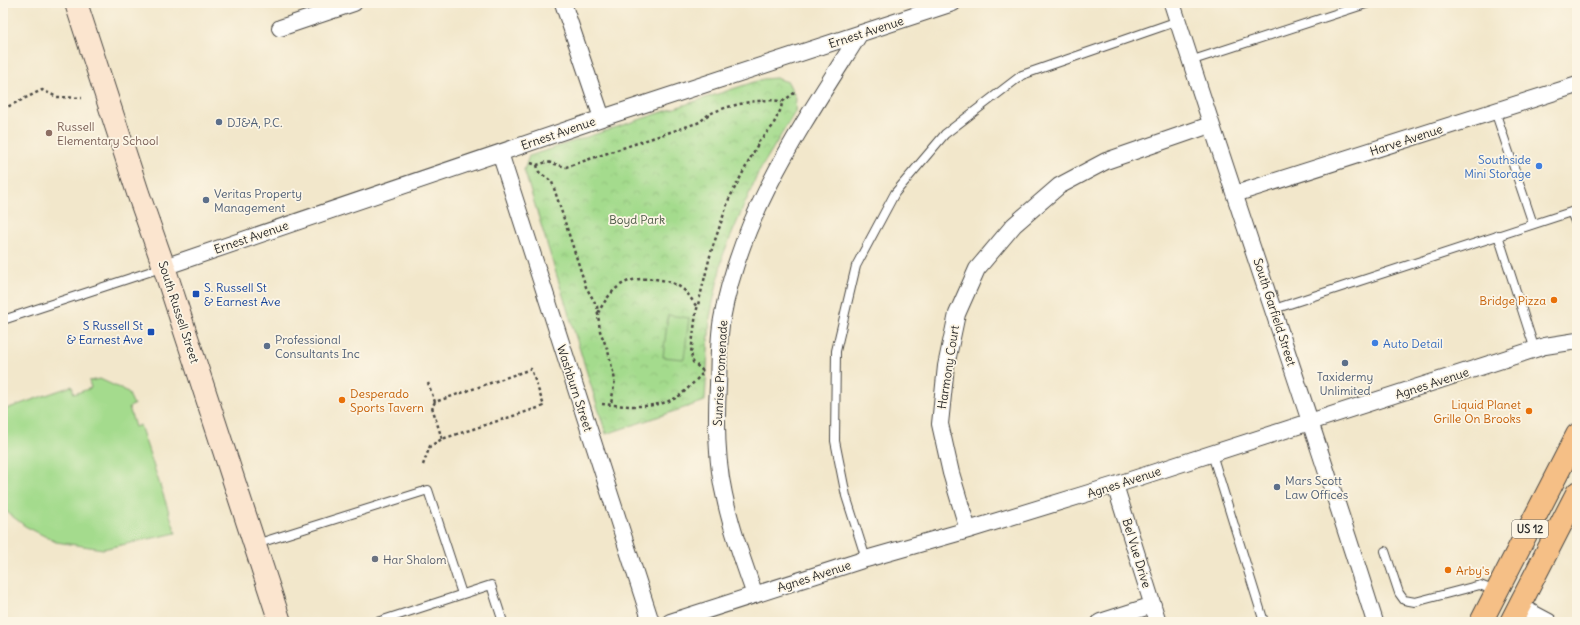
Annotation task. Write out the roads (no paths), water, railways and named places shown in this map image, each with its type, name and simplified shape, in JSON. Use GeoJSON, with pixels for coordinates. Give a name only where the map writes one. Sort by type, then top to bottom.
{"type":"FeatureCollection","features":[{"type":"Feature","properties":{"kind":"highway","name":"US 12"},"geometry":{"type":"LineString","coordinates":[[1481,622],[1577,435]]}},
{"type":"Feature","properties":{"kind":"highway","name":"US 12"},"geometry":{"type":"LineString","coordinates":[[1515,614],[1577,493]]}},
{"type":"Feature","properties":{"kind":"main road","name":"South Russell Street"},"geometry":{"type":"LineString","coordinates":[[76,3],[280,622]]}},
{"type":"Feature","properties":{"kind":"street"},"geometry":{"type":"LineString","coordinates":[[280,28],[354,3]]}},
{"type":"Feature","properties":{"kind":"street"},"geometry":{"type":"LineString","coordinates":[[563,3],[602,118]]}},
{"type":"Feature","properties":{"kind":"street","name":"Ernest Avenue"},"geometry":{"type":"LineString","coordinates":[[164,267],[602,118],[953,3]]}},
{"type":"Feature","properties":{"kind":"street","name":"South Garfield Street"},"geometry":{"type":"LineString","coordinates":[[1172,3],[1210,125],[1274,308],[1374,622]]}},
{"type":"Feature","properties":{"kind":"street","name":"Sunrise Promenade"},"geometry":{"type":"LineString","coordinates":[[755,595],[735,536],[723,485],[716,414],[722,320],[736,264],[775,172],[792,141],[859,35]]}},
{"type":"Feature","properties":{"kind":"street","name":"Harve Avenue"},"geometry":{"type":"LineString","coordinates":[[1235,194],[1577,85]]}},
{"type":"Feature","properties":{"kind":"street","name":"Harmony Court"},"geometry":{"type":"LineString","coordinates":[[968,530],[951,473],[940,424],[946,366],[957,314],[977,268],[1014,225],[1058,186],[1106,161],[1210,125]]}},
{"type":"Feature","properties":{"kind":"street","name":"Washburn Street"},"geometry":{"type":"LineString","coordinates":[[500,153],[651,622]]}},
{"type":"Feature","properties":{"kind":"street","name":"Agnes Avenue"},"geometry":{"type":"LineString","coordinates":[[670,622],[866,559],[968,530],[1115,485],[1535,350],[1577,341]]}},
{"type":"Feature","properties":{"kind":"street","name":"Bel Vue Drive"},"geometry":{"type":"LineString","coordinates":[[1115,485],[1158,622]]}},
{"type":"Feature","properties":{"kind":"street"},"geometry":{"type":"LineString","coordinates":[[1100,622],[1153,605]]}},
{"type":"Feature","properties":{"kind":"street"},"geometry":{"type":"LineString","coordinates":[[1515,614],[1549,622]]}},
{"type":"Feature","properties":{"kind":"lane"},"geometry":{"type":"LineString","coordinates":[[1190,61],[1369,3]]}},
{"type":"Feature","properties":{"kind":"lane"},"geometry":{"type":"LineString","coordinates":[[866,559],[846,496],[835,441],[836,351],[856,266],[895,193],[945,134],[1022,75],[1178,21]]}},
{"type":"Feature","properties":{"kind":"lane"},"geometry":{"type":"LineString","coordinates":[[1495,111],[1533,224]]}},
{"type":"Feature","properties":{"kind":"lane"},"geometry":{"type":"LineString","coordinates":[[1274,308],[1574,211],[1577,226]]}},
{"type":"Feature","properties":{"kind":"lane"},"geometry":{"type":"LineString","coordinates":[[1498,235],[1535,350]]}},
{"type":"Feature","properties":{"kind":"lane"},"geometry":{"type":"LineString","coordinates":[[3,320],[164,267]]}},
{"type":"Feature","properties":{"kind":"lane"},"geometry":{"type":"LineString","coordinates":[[1212,454],[1264,622]]}},
{"type":"Feature","properties":{"kind":"lane"},"geometry":{"type":"LineString","coordinates":[[254,545],[428,490],[462,594]]}},
{"type":"Feature","properties":{"kind":"lane"},"geometry":{"type":"LineString","coordinates":[[1385,551],[1399,593],[1404,600],[1415,602],[1480,585],[1496,592]]}},
{"type":"Feature","properties":{"kind":"lane"},"geometry":{"type":"LineString","coordinates":[[377,622],[491,585],[504,622]]}},
{"type":"Feature","properties":{"kind":"place","name":"DJ&A, P.C."},"geometry":{"type":"Point","coordinates":[219,122]}},
{"type":"Feature","properties":{"kind":"place","name":"Russell Elementary School"},"geometry":{"type":"Point","coordinates":[49,133]}},
{"type":"Feature","properties":{"kind":"place","name":"Southside Mini Storage"},"geometry":{"type":"Point","coordinates":[1539,166]}},
{"type":"Feature","properties":{"kind":"place","name":"Veritas Property Management"},"geometry":{"type":"Point","coordinates":[206,200]}},
{"type":"Feature","properties":{"kind":"place","name":"S. Russell St & Earnest Ave"},"geometry":{"type":"Point","coordinates":[196,294]}},
{"type":"Feature","properties":{"kind":"place","name":"Bridge Pizza"},"geometry":{"type":"Point","coordinates":[1554,300]}},
{"type":"Feature","properties":{"kind":"place","name":"S Russell St & Earnest Ave"},"geometry":{"type":"Point","coordinates":[151,332]}},
{"type":"Feature","properties":{"kind":"place","name":"Auto Detail"},"geometry":{"type":"Point","coordinates":[1375,343]}},
{"type":"Feature","properties":{"kind":"place","name":"Professional Consultants Inc"},"geometry":{"type":"Point","coordinates":[267,346]}},
{"type":"Feature","properties":{"kind":"place","name":"Taxidermy Unlimited"},"geometry":{"type":"Point","coordinates":[1345,363]}},
{"type":"Feature","properties":{"kind":"place","name":"Desperado Sports Tavern"},"geometry":{"type":"Point","coordinates":[342,400]}},
{"type":"Feature","properties":{"kind":"place","name":"Liquid Planet Grille On Brooks"},"geometry":{"type":"Point","coordinates":[1529,411]}},
{"type":"Feature","properties":{"kind":"place","name":"Mars Scott Law Offices"},"geometry":{"type":"Point","coordinates":[1277,487]}},
{"type":"Feature","properties":{"kind":"place","name":"Har Shalom"},"geometry":{"type":"Point","coordinates":[375,559]}},
{"type":"Feature","properties":{"kind":"place","name":"Arby's"},"geometry":{"type":"Point","coordinates":[1448,570]}},
{"type":"Feature","properties":{"kind":"park label","name":"Boyd Park"},"geometry":{"type":"Point","coordinates":[637,219]}}]}
